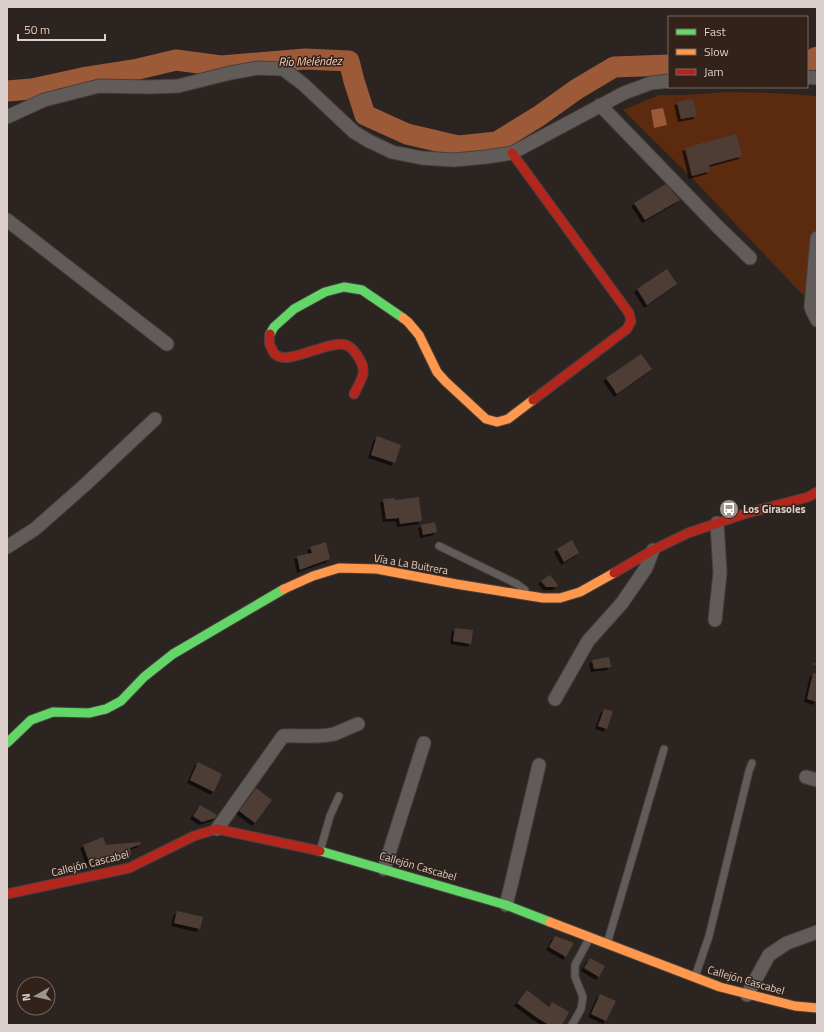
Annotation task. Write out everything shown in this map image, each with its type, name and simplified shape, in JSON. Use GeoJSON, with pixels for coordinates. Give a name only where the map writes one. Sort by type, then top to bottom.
{"type":"FeatureCollection","features":[{"type":"Feature","properties":{"kind":"street"},"geometry":{"type":"LineString","coordinates":[[7,117],[44,100],[99,86],[178,86],[230,73],[258,68],[283,69],[303,84],[354,132],[392,152],[422,158],[454,160],[512,153],[624,93],[652,83],[668,81]]}},
{"type":"Feature","properties":{"kind":"street"},"geometry":{"type":"LineString","coordinates":[[600,105],[712,222],[750,258]]}},
{"type":"Feature","properties":{"kind":"street"},"geometry":{"type":"LineString","coordinates":[[354,394],[364,373],[363,364],[354,350],[346,345],[336,344],[291,357],[282,358],[275,355],[270,346],[269,336],[274,328],[294,309],[325,292],[344,287],[362,290],[408,322],[419,335],[437,372],[445,381],[486,420],[497,422],[508,419],[627,329],[631,321],[628,314],[512,153]]}},
{"type":"Feature","properties":{"kind":"street"},"geometry":{"type":"LineString","coordinates":[[7,220],[167,344]]}},
{"type":"Feature","properties":{"kind":"street"},"geometry":{"type":"LineString","coordinates":[[817,238],[811,307],[817,320]]}},
{"type":"Feature","properties":{"kind":"street"},"geometry":{"type":"LineString","coordinates":[[7,547],[35,529],[86,484],[154,419]]}},
{"type":"Feature","properties":{"kind":"street","name":"Vía a La Buitrera"},"geometry":{"type":"LineString","coordinates":[[7,743],[31,720],[53,712],[89,713],[106,709],[121,701],[144,677],[173,654],[281,590],[313,576],[339,568],[377,569],[543,598],[560,598],[580,592],[596,584],[653,550],[688,534],[744,514],[808,496],[817,492]]}},
{"type":"Feature","properties":{"kind":"street"},"geometry":{"type":"LineString","coordinates":[[715,620],[720,572],[717,523]]}},
{"type":"Feature","properties":{"kind":"street"},"geometry":{"type":"LineString","coordinates":[[555,699],[588,641],[622,603],[646,568],[653,550]]}},
{"type":"Feature","properties":{"kind":"street"},"geometry":{"type":"LineString","coordinates":[[217,829],[283,736],[321,736],[334,734],[358,724]]}},
{"type":"Feature","properties":{"kind":"street"},"geometry":{"type":"LineString","coordinates":[[384,868],[424,743]]}},
{"type":"Feature","properties":{"kind":"street"},"geometry":{"type":"LineString","coordinates":[[506,904],[539,765]]}},
{"type":"Feature","properties":{"kind":"street","name":"Callejón Cascabel"},"geometry":{"type":"LineString","coordinates":[[7,894],[129,868],[194,836],[217,829],[320,851],[506,904],[590,938],[720,987],[795,1006],[817,1008]]}},
{"type":"Feature","properties":{"kind":"street"},"geometry":{"type":"LineString","coordinates":[[747,995],[769,955],[787,943],[817,932]]}},
{"type":"Feature","properties":{"kind":"lane"},"geometry":{"type":"LineString","coordinates":[[439,546],[517,584],[533,596]]}},
{"type":"Feature","properties":{"kind":"lane"},"geometry":{"type":"LineString","coordinates":[[607,944],[664,749]]}},
{"type":"Feature","properties":{"kind":"lane"},"geometry":{"type":"LineString","coordinates":[[695,978],[709,936],[752,763]]}},
{"type":"Feature","properties":{"kind":"lane"},"geometry":{"type":"LineString","coordinates":[[320,851],[330,816],[339,796]]}},
{"type":"Feature","properties":{"kind":"lane"},"geometry":{"type":"LineString","coordinates":[[572,1025],[582,1009],[583,997],[575,978],[575,965],[590,938]]}},
{"type":"Feature","properties":{"kind":"shaded area"},"geometry":{"type":"Polygon","coordinates":[[[726,92],[817,96],[817,301],[801,293],[695,181],[623,110],[659,95],[687,95],[726,92]]]}},
{"type":"Feature","properties":{"kind":"shaded area"},"geometry":{"type":"Polygon","coordinates":[[[663,108],[667,125],[654,128],[651,110],[663,108]]]}},
{"type":"Feature","properties":{"kind":"building"},"geometry":{"type":"Polygon","coordinates":[[[693,99],[697,116],[681,119],[677,102],[693,99]]]}},
{"type":"Feature","properties":{"kind":"building"},"geometry":{"type":"Polygon","coordinates":[[[736,134],[742,156],[709,165],[710,171],[692,176],[685,148],[736,134]]]}},
{"type":"Feature","properties":{"kind":"building"},"geometry":{"type":"Polygon","coordinates":[[[666,184],[680,200],[645,220],[634,203],[666,184]]]}},
{"type":"Feature","properties":{"kind":"building"},"geometry":{"type":"Polygon","coordinates":[[[667,269],[677,284],[647,305],[637,289],[667,269]]]}},
{"type":"Feature","properties":{"kind":"building"},"geometry":{"type":"Polygon","coordinates":[[[641,354],[652,369],[617,394],[606,378],[641,354]]]}},
{"type":"Feature","properties":{"kind":"building"},"geometry":{"type":"Polygon","coordinates":[[[377,436],[401,445],[395,463],[371,455],[377,436]]]}},
{"type":"Feature","properties":{"kind":"building"},"geometry":{"type":"Polygon","coordinates":[[[419,497],[422,521],[400,524],[399,518],[386,519],[383,499],[395,498],[395,500],[419,497]]]}},
{"type":"Feature","properties":{"kind":"building"},"geometry":{"type":"Polygon","coordinates":[[[435,522],[437,532],[423,535],[421,525],[435,522]]]}},
{"type":"Feature","properties":{"kind":"building"},"geometry":{"type":"Polygon","coordinates":[[[572,540],[579,553],[564,562],[557,549],[572,540]]]}},
{"type":"Feature","properties":{"kind":"building"},"geometry":{"type":"Polygon","coordinates":[[[326,542],[330,559],[300,570],[297,556],[312,553],[310,547],[326,542]]]}},
{"type":"Feature","properties":{"kind":"building"},"geometry":{"type":"Polygon","coordinates":[[[550,575],[558,585],[556,587],[546,587],[541,581],[550,575]]]}},
{"type":"Feature","properties":{"kind":"building"},"geometry":{"type":"Polygon","coordinates":[[[455,628],[473,630],[471,644],[453,641],[455,628]]]}},
{"type":"Feature","properties":{"kind":"building"},"geometry":{"type":"Polygon","coordinates":[[[609,657],[611,667],[594,669],[592,660],[609,657]]]}},
{"type":"Feature","properties":{"kind":"building"},"geometry":{"type":"Polygon","coordinates":[[[813,673],[817,674],[817,702],[807,699],[813,673]]]}},
{"type":"Feature","properties":{"kind":"building"},"geometry":{"type":"Polygon","coordinates":[[[604,709],[613,711],[607,729],[598,726],[604,709]]]}},
{"type":"Feature","properties":{"kind":"building"},"geometry":{"type":"Polygon","coordinates":[[[198,762],[222,774],[214,792],[190,780],[198,762]]]}},
{"type":"Feature","properties":{"kind":"building"},"geometry":{"type":"Polygon","coordinates":[[[256,788],[272,800],[255,823],[239,811],[256,788]]]}},
{"type":"Feature","properties":{"kind":"building"},"geometry":{"type":"Polygon","coordinates":[[[200,805],[217,815],[215,818],[202,822],[193,816],[200,805]]]}},
{"type":"Feature","properties":{"kind":"building"},"geometry":{"type":"Polygon","coordinates":[[[103,837],[106,845],[140,842],[141,844],[130,848],[131,855],[125,858],[116,860],[116,854],[90,864],[83,845],[103,837]]]}},
{"type":"Feature","properties":{"kind":"building"},"geometry":{"type":"Polygon","coordinates":[[[177,911],[203,917],[200,929],[174,923],[177,911]]]}},
{"type":"Feature","properties":{"kind":"building"},"geometry":{"type":"Polygon","coordinates":[[[555,936],[574,943],[566,957],[549,947],[555,936]]]}},
{"type":"Feature","properties":{"kind":"building"},"geometry":{"type":"Polygon","coordinates":[[[590,958],[605,966],[599,977],[584,968],[590,958]]]}},
{"type":"Feature","properties":{"kind":"building"},"geometry":{"type":"Polygon","coordinates":[[[527,990],[549,1007],[552,1002],[569,1012],[562,1025],[549,1025],[517,1003],[527,990]]]}},
{"type":"Feature","properties":{"kind":"building"},"geometry":{"type":"Polygon","coordinates":[[[600,994],[616,1001],[606,1021],[591,1014],[600,994]]]}},
{"type":"Feature","properties":{"kind":"waterway","name":"Río Meléndez"},"geometry":{"type":"LineString","coordinates":[[808,62],[817,57]]}},
{"type":"Feature","properties":{"kind":"waterway","name":"Río Meléndez"},"geometry":{"type":"LineString","coordinates":[[7,91],[32,89],[87,77],[138,69],[176,60],[221,66],[305,59],[349,61],[365,115],[407,134],[458,146],[497,142],[539,116],[577,89],[614,67],[668,65]]}},
{"type":"Feature","properties":{"kind":"traffic: fast"},"geometry":{"type":"LineString","coordinates":[[270,334],[274,327],[294,309],[325,292],[344,287],[362,290],[403,318]]}},
{"type":"Feature","properties":{"kind":"traffic: fast"},"geometry":{"type":"LineString","coordinates":[[7,743],[31,720],[53,712],[89,713],[106,709],[121,701],[144,677],[173,654],[284,589]]}},
{"type":"Feature","properties":{"kind":"traffic: fast"},"geometry":{"type":"LineString","coordinates":[[320,851],[506,905],[550,922]]}},
{"type":"Feature","properties":{"kind":"traffic: slow"},"geometry":{"type":"LineString","coordinates":[[403,318],[419,335],[437,372],[486,419],[497,422],[508,419],[533,400]]}},
{"type":"Feature","properties":{"kind":"traffic: slow"},"geometry":{"type":"LineString","coordinates":[[284,589],[313,576],[339,568],[377,569],[543,598],[560,598],[580,592],[614,573]]}},
{"type":"Feature","properties":{"kind":"traffic: slow"},"geometry":{"type":"LineString","coordinates":[[550,922],[720,987],[795,1006],[817,1008]]}},
{"type":"Feature","properties":{"kind":"traffic: jam"},"geometry":{"type":"LineString","coordinates":[[512,153],[629,313],[631,321],[627,329],[533,400]]}},
{"type":"Feature","properties":{"kind":"traffic: jam"},"geometry":{"type":"LineString","coordinates":[[270,334],[271,347],[274,353],[281,357],[298,355],[339,344],[350,347],[359,358],[363,368],[361,380],[354,394]]}},
{"type":"Feature","properties":{"kind":"traffic: jam"},"geometry":{"type":"LineString","coordinates":[[614,573],[653,550],[688,533],[744,514],[808,497],[817,492]]}},
{"type":"Feature","properties":{"kind":"traffic: jam"},"geometry":{"type":"LineString","coordinates":[[7,894],[129,868],[194,836],[217,829],[320,851]]}},
{"type":"Feature","properties":{"kind":"place","name":"Los Girasoles"},"geometry":{"type":"Point","coordinates":[729,509]}}]}
